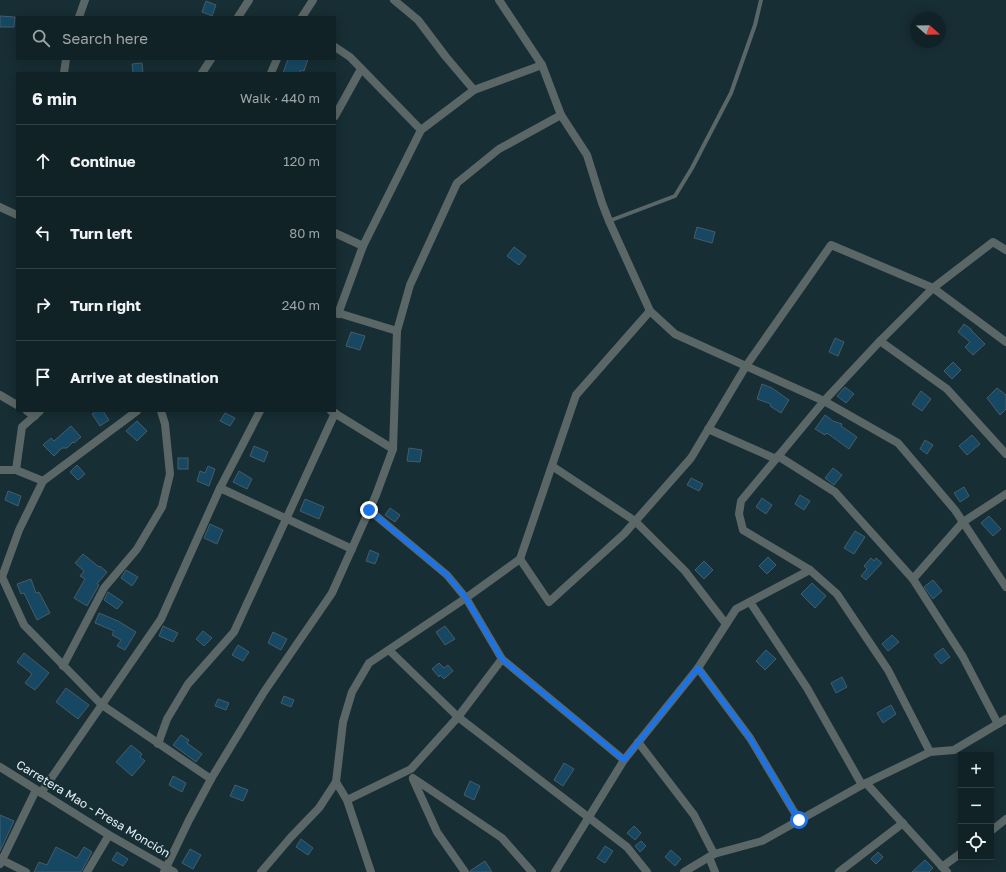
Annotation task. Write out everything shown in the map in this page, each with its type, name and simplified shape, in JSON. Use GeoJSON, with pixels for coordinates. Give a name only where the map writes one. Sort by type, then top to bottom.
{"type":"FeatureCollection","features":[{"type":"Feature","properties":{"kind":"street"},"geometry":{"type":"LineString","coordinates":[[79,16],[85,0]]}},
{"type":"Feature","properties":{"kind":"street"},"geometry":{"type":"LineString","coordinates":[[239,16],[249,0]]}},
{"type":"Feature","properties":{"kind":"street"},"geometry":{"type":"LineString","coordinates":[[303,16],[313,0]]}},
{"type":"Feature","properties":{"kind":"street"},"geometry":{"type":"LineString","coordinates":[[394,0],[418,20],[446,57],[474,90]]}},
{"type":"Feature","properties":{"kind":"street"},"geometry":{"type":"LineString","coordinates":[[499,0],[542,65],[561,115],[587,155],[609,221],[650,311],[676,334],[824,401],[898,443],[955,510],[1006,587]]}},
{"type":"Feature","properties":{"kind":"street"},"geometry":{"type":"LineString","coordinates":[[336,48],[350,57],[420,130]]}},
{"type":"Feature","properties":{"kind":"street"},"geometry":{"type":"LineString","coordinates":[[64,72],[66,60]]}},
{"type":"Feature","properties":{"kind":"street"},"geometry":{"type":"LineString","coordinates":[[203,72],[210,60]]}},
{"type":"Feature","properties":{"kind":"street"},"geometry":{"type":"LineString","coordinates":[[271,72],[277,60]]}},
{"type":"Feature","properties":{"kind":"street"},"geometry":{"type":"LineString","coordinates":[[397,331],[337,313],[363,246],[420,130],[474,90],[542,65]]}},
{"type":"Feature","properties":{"kind":"street"},"geometry":{"type":"LineString","coordinates":[[336,114],[361,69]]}},
{"type":"Feature","properties":{"kind":"street"},"geometry":{"type":"LineString","coordinates":[[168,871],[189,820],[211,779],[264,692],[332,593],[369,510],[393,449],[397,331],[410,285],[458,183],[498,149],[561,115]]}},
{"type":"Feature","properties":{"kind":"street"},"geometry":{"type":"LineString","coordinates":[[0,207],[16,215]]}},
{"type":"Feature","properties":{"kind":"street"},"geometry":{"type":"LineString","coordinates":[[336,233],[363,246]]}},
{"type":"Feature","properties":{"kind":"street"},"geometry":{"type":"LineString","coordinates":[[930,752],[888,670],[837,594],[810,570],[743,530],[739,514],[741,501],[824,401],[880,340],[933,288],[993,242],[1006,250]]}},
{"type":"Feature","properties":{"kind":"street"},"geometry":{"type":"LineString","coordinates":[[520,559],[549,602],[624,534],[691,458],[746,366],[831,245],[933,288],[1006,342]]}},
{"type":"Feature","properties":{"kind":"street"},"geometry":{"type":"LineString","coordinates":[[261,872],[320,808],[336,782],[343,722],[352,692],[369,663],[466,598],[520,559],[576,395],[650,311]]}},
{"type":"Feature","properties":{"kind":"street"},"geometry":{"type":"LineString","coordinates":[[880,340],[947,389],[1006,454]]}},
{"type":"Feature","properties":{"kind":"street"},"geometry":{"type":"LineString","coordinates":[[0,395],[16,404]]}},
{"type":"Feature","properties":{"kind":"street"},"geometry":{"type":"LineString","coordinates":[[136,412],[42,481],[19,530],[1,577],[24,625],[102,705],[211,779]]}},
{"type":"Feature","properties":{"kind":"street"},"geometry":{"type":"LineString","coordinates":[[63,666],[104,588],[137,550],[162,508],[170,474],[165,424],[161,412]]}},
{"type":"Feature","properties":{"kind":"street"},"geometry":{"type":"LineString","coordinates":[[26,872],[1,862],[39,792],[102,705],[161,619],[220,488],[259,412]]}},
{"type":"Feature","properties":{"kind":"street"},"geometry":{"type":"LineString","coordinates":[[158,744],[167,719],[188,684],[234,632],[333,412],[393,449]]}},
{"type":"Feature","properties":{"kind":"street"},"geometry":{"type":"LineString","coordinates":[[16,470],[22,428],[37,413]]}},
{"type":"Feature","properties":{"kind":"street"},"geometry":{"type":"LineString","coordinates":[[708,429],[777,458],[835,492],[913,579],[963,657],[998,724]]}},
{"type":"Feature","properties":{"kind":"street"},"geometry":{"type":"LineString","coordinates":[[552,466],[635,522],[685,570],[726,624]]}},
{"type":"Feature","properties":{"kind":"street"},"geometry":{"type":"LineString","coordinates":[[0,470],[16,470],[42,481]]}},
{"type":"Feature","properties":{"kind":"street"},"geometry":{"type":"LineString","coordinates":[[220,488],[352,549]]}},
{"type":"Feature","properties":{"kind":"street"},"geometry":{"type":"LineString","coordinates":[[913,579],[963,522],[1006,494]]}},
{"type":"Feature","properties":{"kind":"street"},"geometry":{"type":"LineString","coordinates":[[369,510],[447,575],[466,598],[502,659],[624,760]]}},
{"type":"Feature","properties":{"kind":"street"},"geometry":{"type":"LineString","coordinates":[[555,872],[624,760],[698,668],[736,609],[810,570]]}},
{"type":"Feature","properties":{"kind":"street"},"geometry":{"type":"LineString","coordinates":[[750,602],[808,688],[864,784],[903,823],[945,870],[958,856]]}},
{"type":"Feature","properties":{"kind":"street"},"geometry":{"type":"LineString","coordinates":[[389,650],[458,717],[627,847],[648,872]]}},
{"type":"Feature","properties":{"kind":"street"},"geometry":{"type":"LineString","coordinates":[[347,800],[411,769],[458,717],[502,659]]}},
{"type":"Feature","properties":{"kind":"street"},"geometry":{"type":"LineString","coordinates":[[698,668],[750,738],[799,820]]}},
{"type":"Feature","properties":{"kind":"street"},"geometry":{"type":"LineString","coordinates":[[684,872],[712,856],[762,841],[864,784],[930,752],[954,750],[1006,719]]}},
{"type":"Feature","properties":{"kind":"street"},"geometry":{"type":"LineString","coordinates":[[638,742],[694,816],[712,856],[715,872]]}},
{"type":"Feature","properties":{"kind":"street","name":"Carretera Mao - Presa Monción"},"geometry":{"type":"LineString","coordinates":[[0,767],[168,871]]}},
{"type":"Feature","properties":{"kind":"street"},"geometry":{"type":"LineString","coordinates":[[411,769],[413,778],[436,832],[465,872]]}},
{"type":"Feature","properties":{"kind":"street"},"geometry":{"type":"LineString","coordinates":[[413,778],[502,838],[532,872]]}},
{"type":"Feature","properties":{"kind":"street"},"geometry":{"type":"LineString","coordinates":[[336,782],[347,800],[371,872]]}},
{"type":"Feature","properties":{"kind":"street"},"geometry":{"type":"LineString","coordinates":[[994,829],[1006,819]]}},
{"type":"Feature","properties":{"kind":"street"},"geometry":{"type":"LineString","coordinates":[[839,872],[903,823]]}},
{"type":"Feature","properties":{"kind":"street"},"geometry":{"type":"LineString","coordinates":[[87,872],[109,835]]}},
{"type":"Feature","properties":{"kind":"lane"},"geometry":{"type":"LineString","coordinates":[[609,221],[674,196],[692,168],[731,93],[755,25],[761,0]]}},
{"type":"Feature","properties":{"kind":"building"},"geometry":{"type":"Polygon","coordinates":[[[206,1],[216,5],[212,16],[202,12],[206,1]]]}},
{"type":"Feature","properties":{"kind":"building"},"geometry":{"type":"Polygon","coordinates":[[[0,16],[15,17],[14,27],[0,27],[0,16]]]}},
{"type":"Feature","properties":{"kind":"building"},"geometry":{"type":"Polygon","coordinates":[[[288,60],[308,60],[304,71],[283,72],[288,60]]]}},
{"type":"Feature","properties":{"kind":"building"},"geometry":{"type":"Polygon","coordinates":[[[142,63],[143,72],[133,72],[132,64],[142,63]]]}},
{"type":"Feature","properties":{"kind":"building"},"geometry":{"type":"Polygon","coordinates":[[[697,227],[715,232],[712,243],[694,238],[697,227]]]}},
{"type":"Feature","properties":{"kind":"building"},"geometry":{"type":"Polygon","coordinates":[[[514,247],[526,256],[519,265],[507,256],[514,247]]]}},
{"type":"Feature","properties":{"kind":"building"},"geometry":{"type":"Polygon","coordinates":[[[964,324],[971,329],[985,344],[973,355],[965,347],[970,342],[958,332],[964,324]]]}},
{"type":"Feature","properties":{"kind":"building"},"geometry":{"type":"Polygon","coordinates":[[[351,332],[365,336],[360,350],[346,346],[351,332]]]}},
{"type":"Feature","properties":{"kind":"building"},"geometry":{"type":"Polygon","coordinates":[[[835,338],[844,342],[838,356],[829,352],[835,338]]]}},
{"type":"Feature","properties":{"kind":"building"},"geometry":{"type":"Polygon","coordinates":[[[953,362],[961,370],[952,379],[944,371],[953,362]]]}},
{"type":"Feature","properties":{"kind":"building"},"geometry":{"type":"Polygon","coordinates":[[[762,384],[772,388],[789,400],[781,413],[770,406],[771,404],[757,399],[762,384]]]}},
{"type":"Feature","properties":{"kind":"building"},"geometry":{"type":"Polygon","coordinates":[[[845,387],[854,394],[846,403],[837,396],[845,387]]]}},
{"type":"Feature","properties":{"kind":"building"},"geometry":{"type":"Polygon","coordinates":[[[997,388],[1006,395],[1006,409],[1000,415],[987,398],[997,388]]]}},
{"type":"Feature","properties":{"kind":"building"},"geometry":{"type":"Polygon","coordinates":[[[921,391],[931,399],[922,411],[912,404],[921,391]]]}},
{"type":"Feature","properties":{"kind":"building"},"geometry":{"type":"Polygon","coordinates":[[[95,412],[104,412],[109,420],[100,426],[92,414],[95,412]]]}},
{"type":"Feature","properties":{"kind":"building"},"geometry":{"type":"Polygon","coordinates":[[[225,413],[235,418],[230,426],[220,421],[225,413]]]}},
{"type":"Feature","properties":{"kind":"building"},"geometry":{"type":"Polygon","coordinates":[[[825,415],[833,421],[842,424],[841,426],[857,437],[849,449],[827,433],[825,435],[815,429],[825,415]]]}},
{"type":"Feature","properties":{"kind":"building"},"geometry":{"type":"Polygon","coordinates":[[[137,421],[147,431],[137,441],[126,431],[137,421]]]}},
{"type":"Feature","properties":{"kind":"building"},"geometry":{"type":"Polygon","coordinates":[[[71,426],[81,437],[67,448],[62,448],[54,456],[43,445],[51,438],[54,441],[71,426]]]}},
{"type":"Feature","properties":{"kind":"building"},"geometry":{"type":"Polygon","coordinates":[[[972,435],[980,444],[967,455],[959,446],[972,435]]]}},
{"type":"Feature","properties":{"kind":"building"},"geometry":{"type":"Polygon","coordinates":[[[925,440],[933,445],[927,454],[920,449],[925,440]]]}},
{"type":"Feature","properties":{"kind":"building"},"geometry":{"type":"Polygon","coordinates":[[[254,446],[268,452],[264,462],[250,456],[254,446]]]}},
{"type":"Feature","properties":{"kind":"building"},"geometry":{"type":"Polygon","coordinates":[[[409,448],[422,450],[420,462],[407,461],[409,448]]]}},
{"type":"Feature","properties":{"kind":"building"},"geometry":{"type":"Polygon","coordinates":[[[178,458],[188,458],[188,469],[178,469],[178,458]]]}},
{"type":"Feature","properties":{"kind":"building"},"geometry":{"type":"Polygon","coordinates":[[[77,465],[85,474],[78,480],[70,472],[77,465]]]}},
{"type":"Feature","properties":{"kind":"building"},"geometry":{"type":"Polygon","coordinates":[[[208,466],[215,469],[209,486],[197,481],[200,471],[205,473],[208,466]]]}},
{"type":"Feature","properties":{"kind":"building"},"geometry":{"type":"Polygon","coordinates":[[[833,468],[842,475],[834,485],[825,478],[833,468]]]}},
{"type":"Feature","properties":{"kind":"building"},"geometry":{"type":"Polygon","coordinates":[[[239,471],[252,479],[247,489],[233,482],[239,471]]]}},
{"type":"Feature","properties":{"kind":"building"},"geometry":{"type":"Polygon","coordinates":[[[691,478],[703,484],[699,491],[687,485],[691,478]]]}},
{"type":"Feature","properties":{"kind":"building"},"geometry":{"type":"Polygon","coordinates":[[[964,487],[969,496],[960,502],[954,493],[964,487]]]}},
{"type":"Feature","properties":{"kind":"building"},"geometry":{"type":"Polygon","coordinates":[[[8,491],[21,496],[18,506],[5,500],[8,491]]]}},
{"type":"Feature","properties":{"kind":"building"},"geometry":{"type":"Polygon","coordinates":[[[800,495],[810,501],[804,510],[795,504],[800,495]]]}},
{"type":"Feature","properties":{"kind":"building"},"geometry":{"type":"Polygon","coordinates":[[[762,498],[772,505],[766,514],[756,507],[762,498]]]}},
{"type":"Feature","properties":{"kind":"building"},"geometry":{"type":"Polygon","coordinates":[[[305,499],[324,507],[319,519],[300,511],[305,499]]]}},
{"type":"Feature","properties":{"kind":"building"},"geometry":{"type":"Polygon","coordinates":[[[390,508],[400,515],[395,522],[385,515],[390,508]]]}},
{"type":"Feature","properties":{"kind":"building"},"geometry":{"type":"Polygon","coordinates":[[[989,516],[1001,529],[993,536],[981,523],[989,516]]]}},
{"type":"Feature","properties":{"kind":"building"},"geometry":{"type":"Polygon","coordinates":[[[210,524],[223,530],[217,544],[204,538],[210,524]]]}},
{"type":"Feature","properties":{"kind":"building"},"geometry":{"type":"Polygon","coordinates":[[[855,531],[865,537],[854,554],[844,548],[855,531]]]}},
{"type":"Feature","properties":{"kind":"building"},"geometry":{"type":"Polygon","coordinates":[[[370,550],[379,554],[375,564],[366,561],[370,550]]]}},
{"type":"Feature","properties":{"kind":"building"},"geometry":{"type":"Polygon","coordinates":[[[83,554],[107,572],[97,584],[99,585],[87,606],[74,598],[85,579],[80,576],[84,571],[75,563],[83,554]]]}},
{"type":"Feature","properties":{"kind":"building"},"geometry":{"type":"Polygon","coordinates":[[[768,557],[776,565],[767,574],[759,566],[768,557]]]}},
{"type":"Feature","properties":{"kind":"building"},"geometry":{"type":"Polygon","coordinates":[[[871,558],[874,561],[876,558],[882,563],[866,580],[861,576],[867,569],[864,566],[871,558]]]}},
{"type":"Feature","properties":{"kind":"building"},"geometry":{"type":"Polygon","coordinates":[[[704,561],[713,570],[704,579],[695,570],[704,561]]]}},
{"type":"Feature","properties":{"kind":"building"},"geometry":{"type":"Polygon","coordinates":[[[126,570],[138,577],[132,586],[121,578],[126,570]]]}},
{"type":"Feature","properties":{"kind":"building"},"geometry":{"type":"Polygon","coordinates":[[[31,579],[36,593],[39,592],[50,613],[37,620],[24,593],[21,594],[17,584],[31,579]]]}},
{"type":"Feature","properties":{"kind":"building"},"geometry":{"type":"Polygon","coordinates":[[[933,580],[942,591],[933,599],[924,587],[933,580]]]}},
{"type":"Feature","properties":{"kind":"building"},"geometry":{"type":"Polygon","coordinates":[[[812,583],[826,596],[815,608],[801,594],[812,583]]]}},
{"type":"Feature","properties":{"kind":"building"},"geometry":{"type":"Polygon","coordinates":[[[108,592],[123,602],[117,609],[104,600],[108,592]]]}},
{"type":"Feature","properties":{"kind":"building"},"geometry":{"type":"Polygon","coordinates":[[[99,613],[118,621],[136,632],[125,650],[117,646],[121,640],[112,635],[114,631],[95,623],[99,613]]]}},
{"type":"Feature","properties":{"kind":"building"},"geometry":{"type":"Polygon","coordinates":[[[163,626],[178,633],[173,642],[159,636],[163,626]]]}},
{"type":"Feature","properties":{"kind":"building"},"geometry":{"type":"Polygon","coordinates":[[[445,626],[455,639],[445,645],[436,632],[445,626]]]}},
{"type":"Feature","properties":{"kind":"building"},"geometry":{"type":"Polygon","coordinates":[[[203,631],[212,638],[204,646],[196,639],[203,631]]]}},
{"type":"Feature","properties":{"kind":"building"},"geometry":{"type":"Polygon","coordinates":[[[273,632],[287,639],[281,650],[268,643],[273,632]]]}},
{"type":"Feature","properties":{"kind":"building"},"geometry":{"type":"Polygon","coordinates":[[[892,635],[899,642],[888,651],[882,644],[892,635]]]}},
{"type":"Feature","properties":{"kind":"building"},"geometry":{"type":"Polygon","coordinates":[[[238,645],[249,652],[243,661],[232,655],[238,645]]]}},
{"type":"Feature","properties":{"kind":"building"},"geometry":{"type":"Polygon","coordinates":[[[943,648],[950,657],[941,664],[934,655],[943,648]]]}},
{"type":"Feature","properties":{"kind":"building"},"geometry":{"type":"Polygon","coordinates":[[[766,650],[776,659],[765,670],[756,661],[766,650]]]}},
{"type":"Feature","properties":{"kind":"building"},"geometry":{"type":"Polygon","coordinates":[[[24,653],[49,673],[35,690],[25,683],[32,674],[17,662],[24,653]]]}},
{"type":"Feature","properties":{"kind":"building"},"geometry":{"type":"Polygon","coordinates":[[[439,663],[444,668],[448,665],[453,671],[444,679],[440,675],[439,677],[432,669],[439,663]]]}},
{"type":"Feature","properties":{"kind":"building"},"geometry":{"type":"Polygon","coordinates":[[[842,677],[847,687],[836,693],[831,683],[842,677]]]}},
{"type":"Feature","properties":{"kind":"building"},"geometry":{"type":"Polygon","coordinates":[[[66,688],[89,705],[78,719],[56,702],[66,688]]]}},
{"type":"Feature","properties":{"kind":"building"},"geometry":{"type":"Polygon","coordinates":[[[284,696],[294,700],[291,707],[281,703],[284,696]]]}},
{"type":"Feature","properties":{"kind":"building"},"geometry":{"type":"Polygon","coordinates":[[[218,699],[229,703],[226,710],[215,706],[218,699]]]}},
{"type":"Feature","properties":{"kind":"building"},"geometry":{"type":"Polygon","coordinates":[[[891,705],[896,714],[883,723],[877,713],[891,705]]]}},
{"type":"Feature","properties":{"kind":"building"},"geometry":{"type":"Polygon","coordinates":[[[181,735],[189,740],[187,743],[202,754],[196,762],[173,745],[181,735]]]}},
{"type":"Feature","properties":{"kind":"building"},"geometry":{"type":"Polygon","coordinates":[[[131,745],[142,754],[140,757],[145,761],[132,776],[116,762],[131,745]]]}},
{"type":"Feature","properties":{"kind":"building"},"geometry":{"type":"Polygon","coordinates":[[[564,763],[574,769],[563,786],[554,780],[564,763]]]}},
{"type":"Feature","properties":{"kind":"building"},"geometry":{"type":"Polygon","coordinates":[[[173,776],[186,783],[182,792],[169,785],[173,776]]]}},
{"type":"Feature","properties":{"kind":"building"},"geometry":{"type":"Polygon","coordinates":[[[470,781],[480,786],[474,800],[464,795],[470,781]]]}},
{"type":"Feature","properties":{"kind":"building"},"geometry":{"type":"Polygon","coordinates":[[[235,785],[248,790],[243,801],[230,796],[235,785]]]}},
{"type":"Feature","properties":{"kind":"building"},"geometry":{"type":"Polygon","coordinates":[[[0,815],[14,821],[0,851],[0,815]]]}},
{"type":"Feature","properties":{"kind":"building"},"geometry":{"type":"Polygon","coordinates":[[[634,826],[641,833],[635,840],[627,833],[634,826]]]}},
{"type":"Feature","properties":{"kind":"building"},"geometry":{"type":"Polygon","coordinates":[[[301,839],[313,848],[308,855],[296,847],[301,839]]]}},
{"type":"Feature","properties":{"kind":"building"},"geometry":{"type":"Polygon","coordinates":[[[641,841],[646,846],[640,852],[635,846],[641,841]]]}},
{"type":"Feature","properties":{"kind":"building"},"geometry":{"type":"Polygon","coordinates":[[[605,846],[613,851],[605,863],[597,858],[605,846]]]}},
{"type":"Feature","properties":{"kind":"building"},"geometry":{"type":"Polygon","coordinates":[[[56,847],[77,858],[84,847],[92,852],[81,872],[34,872],[39,862],[47,865],[56,847]]]}},
{"type":"Feature","properties":{"kind":"building"},"geometry":{"type":"Polygon","coordinates":[[[190,849],[201,855],[193,869],[182,863],[190,849]]]}},
{"type":"Feature","properties":{"kind":"building"},"geometry":{"type":"Polygon","coordinates":[[[671,850],[681,859],[675,866],[665,857],[671,850]]]}},
{"type":"Feature","properties":{"kind":"building"},"geometry":{"type":"Polygon","coordinates":[[[117,852],[128,859],[123,866],[112,860],[117,852]]]}},
{"type":"Feature","properties":{"kind":"building"},"geometry":{"type":"Polygon","coordinates":[[[878,852],[883,857],[876,864],[871,859],[878,852]]]}},
{"type":"Feature","properties":{"kind":"building"},"geometry":{"type":"Polygon","coordinates":[[[925,860],[933,868],[929,872],[912,872],[925,860]]]}},
{"type":"Feature","properties":{"kind":"building"},"geometry":{"type":"Polygon","coordinates":[[[485,861],[492,872],[470,872],[470,871],[485,861]]]}},
{"type":"Feature","properties":{"kind":"route"},"geometry":{"type":"LineString","coordinates":[[369,510],[447,575],[466,598],[502,659],[624,760],[698,668],[750,738],[799,820]]}}]}
